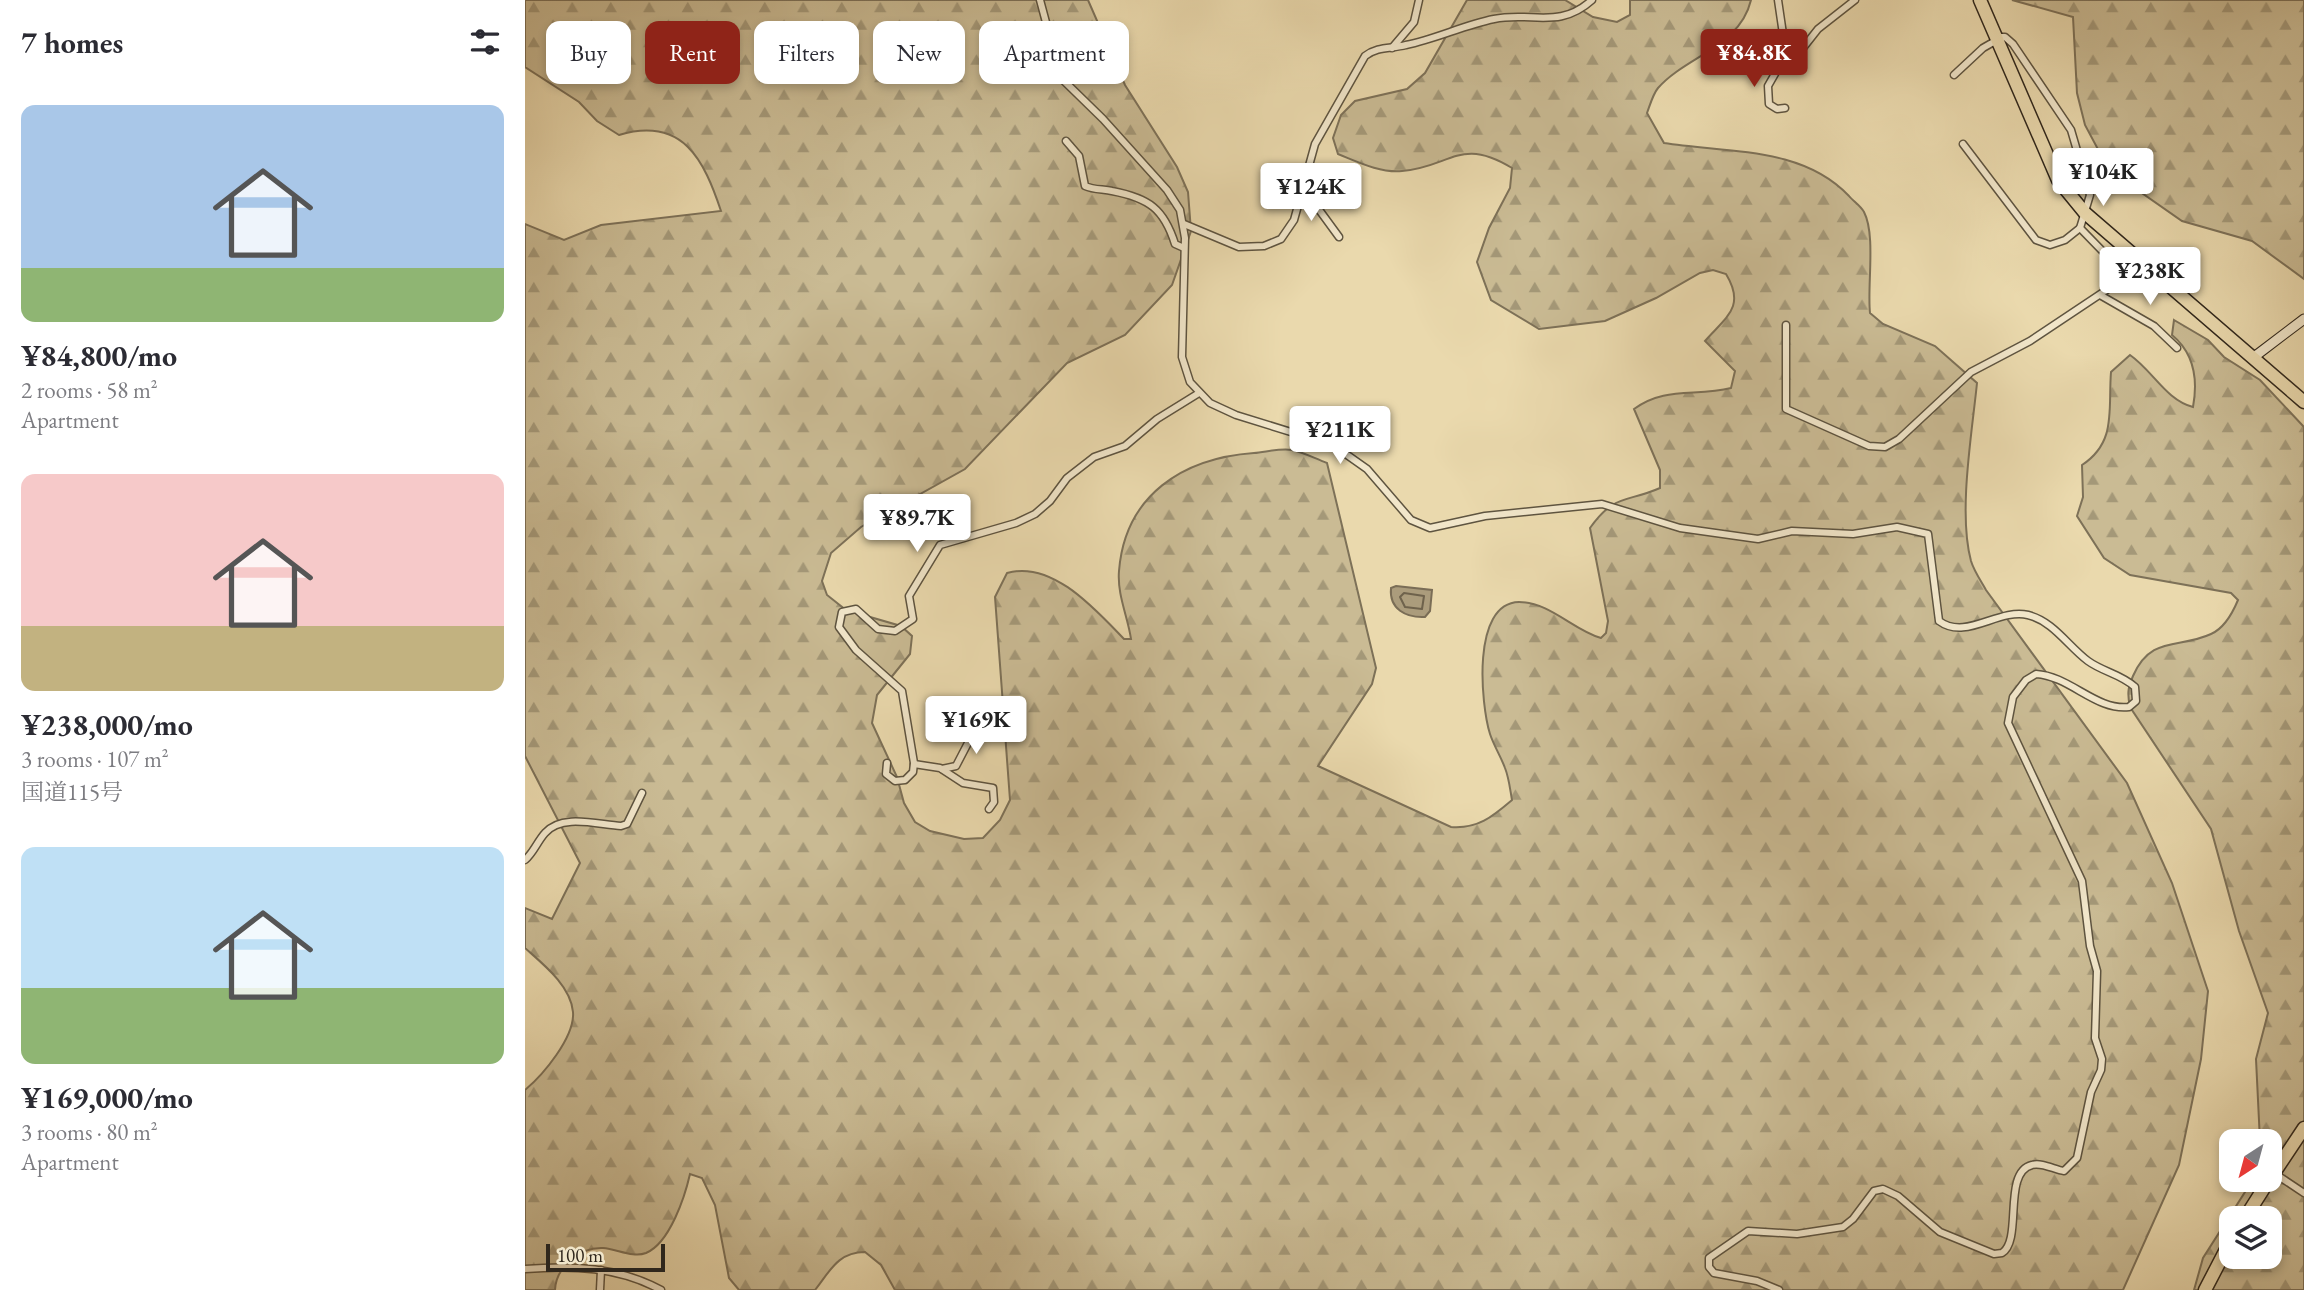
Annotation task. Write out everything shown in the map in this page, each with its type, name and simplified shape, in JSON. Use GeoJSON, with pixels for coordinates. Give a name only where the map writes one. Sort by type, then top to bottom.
{"type":"FeatureCollection","features":[{"type":"Feature","properties":{"kind":"highway"},"geometry":{"type":"LineString","coordinates":[[1980,0],[2058,180],[2085,213],[2304,402]]}},
{"type":"Feature","properties":{"kind":"highway"},"geometry":{"type":"LineString","coordinates":[[2282,1161],[2304,1128]]}},
{"type":"Feature","properties":{"kind":"highway"},"geometry":{"type":"LineString","coordinates":[[2205,1290],[2219,1263]]}},
{"type":"Feature","properties":{"kind":"main road"},"geometry":{"type":"LineString","coordinates":[[2254,357],[2304,319]]}},
{"type":"Feature","properties":{"kind":"street"},"geometry":{"type":"LineString","coordinates":[[1040,0],[1061,78],[1103,119],[1167,190],[1180,210],[1184,224],[1182,357],[1185,370],[1199,393],[1227,412],[1333,445],[1367,469],[1411,520],[1423,526],[1575,505],[1602,504],[1680,528],[1758,539],[1792,531],[1853,534],[1897,527],[1921,531],[1928,534],[1937,618],[1946,627],[1965,627],[2017,613],[2028,615],[2054,631],[2087,660],[2135,687],[2136,701],[2129,707],[2115,707],[2075,687],[2036,674],[2026,680],[2013,697],[2008,716],[2018,749],[2077,866],[2086,901],[2090,946],[2097,971],[2095,1038],[2102,1059],[2101,1070],[2092,1086],[2075,1162],[2064,1171],[2038,1164],[2026,1168],[2019,1178],[2013,1205],[2011,1244],[2002,1253],[1994,1254],[1940,1232],[1898,1196],[1882,1188],[1874,1191],[1853,1220],[1843,1227],[1797,1234],[1748,1231],[1709,1258],[1709,1267],[1714,1273],[1757,1281],[1779,1290]]}},
{"type":"Feature","properties":{"kind":"street"},"geometry":{"type":"LineString","coordinates":[[1392,48],[1414,22],[1419,0]]}},
{"type":"Feature","properties":{"kind":"street"},"geometry":{"type":"LineString","coordinates":[[1184,224],[1195,226],[1229,245],[1264,246],[1277,242],[1294,220],[1315,144],[1366,56],[1376,49],[1392,48],[1494,19],[1555,18],[1575,12],[1592,0]]}},
{"type":"Feature","properties":{"kind":"street"},"geometry":{"type":"LineString","coordinates":[[1777,0],[1780,26],[1792,44],[1803,48],[1818,29],[1855,0]]}},
{"type":"Feature","properties":{"kind":"street"},"geometry":{"type":"LineString","coordinates":[[1954,75],[1996,39],[2004,37],[2013,44],[2071,130],[2091,195],[2080,228],[2058,244],[2042,244],[2035,240],[1963,144]]}},
{"type":"Feature","properties":{"kind":"street"},"geometry":{"type":"LineString","coordinates":[[1785,108],[1777,109],[1769,104],[1767,92],[1792,44]]}},
{"type":"Feature","properties":{"kind":"street"},"geometry":{"type":"LineString","coordinates":[[1066,141],[1079,156],[1085,186],[1118,192],[1148,203],[1166,217],[1175,244],[1184,248]]}},
{"type":"Feature","properties":{"kind":"street"},"geometry":{"type":"LineString","coordinates":[[1301,194],[1319,211],[1339,237]]}},
{"type":"Feature","properties":{"kind":"street"},"geometry":{"type":"LineString","coordinates":[[1786,326],[1786,409],[1858,443],[1885,447],[1899,439],[1979,366],[2030,341],[2100,295],[2115,281],[2117,270],[2110,258],[2080,228]]}},
{"type":"Feature","properties":{"kind":"street"},"geometry":{"type":"LineString","coordinates":[[2100,295],[2154,326],[2177,348]]}},
{"type":"Feature","properties":{"kind":"street"},"geometry":{"type":"LineString","coordinates":[[887,762],[886,774],[900,782],[910,775],[914,764],[904,695],[899,687],[847,640],[839,624],[842,612],[856,609],[881,631],[895,631],[908,625],[913,616],[909,596],[940,545],[1016,523],[1035,514],[1067,478],[1094,457],[1125,446],[1157,419],[1199,393]]}},
{"type":"Feature","properties":{"kind":"street"},"geometry":{"type":"LineString","coordinates":[[914,764],[942,769],[956,766],[981,718]]}},
{"type":"Feature","properties":{"kind":"street"},"geometry":{"type":"LineString","coordinates":[[942,769],[959,781],[993,788],[994,802],[989,808]]}},
{"type":"Feature","properties":{"kind":"street"},"geometry":{"type":"LineString","coordinates":[[525,860],[545,833],[558,824],[581,821],[627,824],[642,793]]}},
{"type":"Feature","properties":{"kind":"street"},"geometry":{"type":"LineString","coordinates":[[2282,1182],[2304,1193]]}},
{"type":"Feature","properties":{"kind":"street"},"geometry":{"type":"LineString","coordinates":[[525,1269],[558,1266],[601,1270],[626,1276],[661,1290]]}},
{"type":"Feature","properties":{"kind":"street"},"geometry":{"type":"LineString","coordinates":[[600,1290],[601,1270]]}},
{"type":"Feature","properties":{"kind":"green space"},"geometry":{"type":"Polygon","coordinates":[[[525,0],[1088,0],[1097,21],[979,21],[979,84],[1125,84],[1177,167],[1188,192],[1191,231],[1172,285],[1125,335],[1067,363],[965,469],[861,527],[831,553],[822,581],[827,595],[846,610],[901,626],[912,636],[910,654],[877,695],[872,723],[897,777],[904,803],[915,822],[930,831],[964,839],[983,838],[1000,820],[1010,800],[995,597],[1007,573],[1024,571],[1056,580],[1100,614],[1124,639],[1131,639],[1121,597],[1119,571],[1124,544],[1133,521],[1146,502],[1162,485],[1182,472],[1204,463],[1228,456],[1287,450],[1327,463],[1376,668],[1372,684],[1318,766],[1451,827],[1461,827],[1484,821],[1512,800],[1506,772],[1490,734],[1484,701],[1483,658],[1486,637],[1493,619],[1504,607],[1519,602],[1530,603],[1541,606],[1601,638],[1606,633],[1608,621],[1590,528],[1614,504],[1660,488],[1660,470],[1634,409],[1657,397],[1731,388],[1735,371],[1705,341],[1731,311],[1734,295],[1726,274],[1713,270],[1700,273],[1656,298],[1605,321],[1539,329],[1491,300],[1477,262],[1489,228],[1510,188],[1512,168],[1480,154],[1456,156],[1402,171],[1369,166],[1338,154],[1333,138],[1341,115],[1355,101],[1407,89],[1425,73],[1467,0],[1565,0],[1593,17],[1617,22],[1630,15],[1630,0],[1751,0],[1736,29],[1658,88],[1647,113],[1664,143],[1763,154],[1809,168],[1830,180],[1861,208],[1868,222],[1870,313],[1883,324],[1935,346],[1977,383],[1966,497],[1967,542],[1972,565],[1986,590],[2127,783],[2172,883],[2208,991],[2201,1059],[2179,1165],[2123,1290],[895,1290],[881,1265],[865,1252],[841,1259],[815,1290],[739,1290],[729,1278],[715,1205],[702,1178],[690,1174],[675,1218],[655,1248],[641,1254],[603,1248],[586,1251],[565,1266],[556,1282],[555,1290],[525,1290],[525,1090],[549,1065],[563,1044],[569,1033],[573,1012],[562,985],[548,968],[525,948],[525,908],[552,919],[580,863],[525,756],[525,224],[564,240],[601,225],[721,211],[698,160],[688,147],[675,137],[660,132],[641,131],[619,135],[597,121],[579,102],[551,84],[631,84],[631,21],[546,21],[546,81],[525,67],[525,0]]]}},
{"type":"Feature","properties":{"kind":"green space"},"geometry":{"type":"Polygon","coordinates":[[[2012,0],[2304,0],[2304,279],[2252,241],[2182,221],[2109,170],[2085,125],[2077,93],[2073,17],[2012,0]]]}},
{"type":"Feature","properties":{"kind":"green space"},"geometry":{"type":"Polygon","coordinates":[[[2174,320],[2208,340],[2224,357],[2260,380],[2304,427],[2304,1290],[2194,1290],[2203,1258],[2219,1233],[2219,1269],[2282,1269],[2282,1206],[2236,1206],[2245,1192],[2282,1192],[2282,1129],[2259,1129],[2256,1059],[2268,1013],[2239,931],[2211,829],[2130,707],[2129,698],[2133,676],[2148,654],[2167,645],[2216,631],[2228,619],[2238,600],[2231,593],[2130,575],[2104,558],[2077,516],[2083,497],[2082,465],[2101,446],[2109,424],[2111,372],[2130,355],[2167,392],[2193,407],[2195,377],[2190,359],[2180,342],[2172,335],[2174,320]]]}},
{"type":"Feature","properties":{"kind":"water"},"geometry":{"type":"Polygon","coordinates":[[[1396,586],[1432,590],[1430,611],[1425,617],[1405,614],[1396,607],[1391,588],[1396,586]]]}}]}
